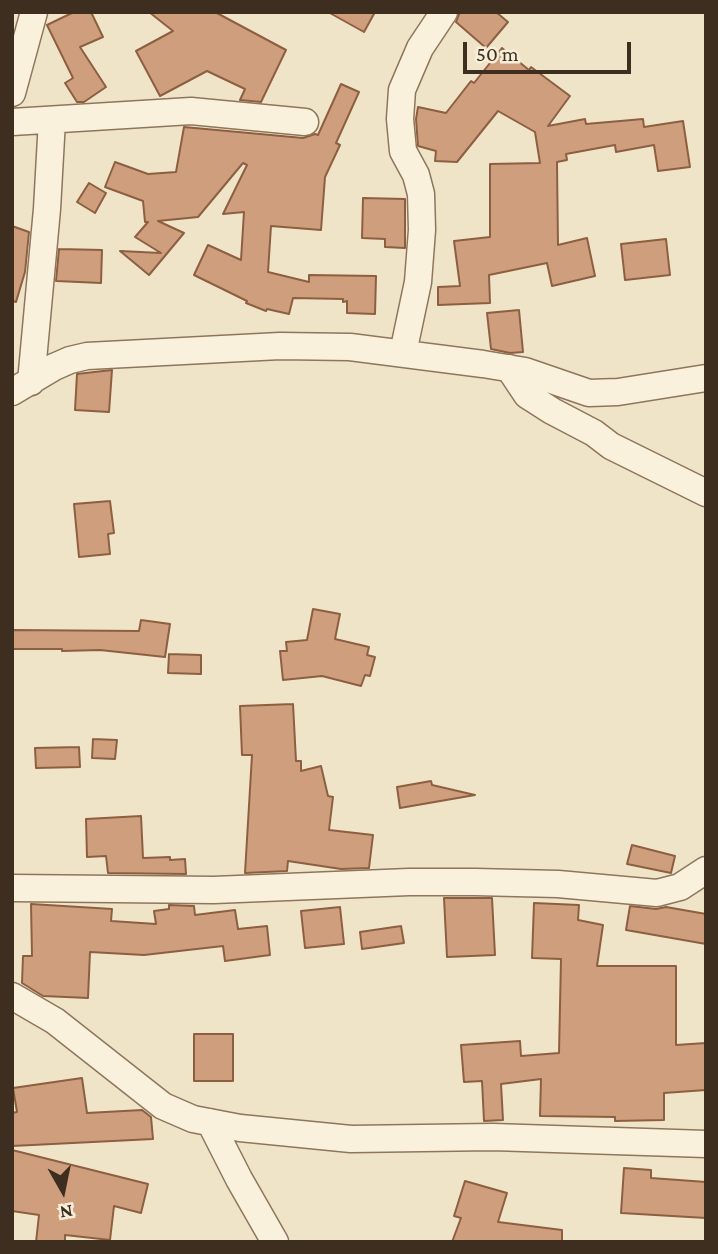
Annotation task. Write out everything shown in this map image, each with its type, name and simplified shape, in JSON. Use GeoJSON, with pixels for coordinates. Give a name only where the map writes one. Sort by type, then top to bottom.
{"type":"FeatureCollection","features":[{"type":"Feature","properties":{"kind":"street"},"geometry":{"type":"LineString","coordinates":[[12,93],[34,12]]}},
{"type":"Feature","properties":{"kind":"street"},"geometry":{"type":"LineString","coordinates":[[403,354],[418,282],[422,230],[421,194],[416,175],[403,151],[401,90],[420,48],[444,12]]}},
{"type":"Feature","properties":{"kind":"street"},"geometry":{"type":"LineString","coordinates":[[12,122],[191,111],[305,122]]}},
{"type":"Feature","properties":{"kind":"street"},"geometry":{"type":"LineString","coordinates":[[22,387],[47,209],[52,120]]}},
{"type":"Feature","properties":{"kind":"street"},"geometry":{"type":"LineString","coordinates":[[22,387],[62,364],[88,356],[280,346],[351,347],[509,368],[589,393],[618,393],[706,379]]}},
{"type":"Feature","properties":{"kind":"street"},"geometry":{"type":"LineString","coordinates":[[509,368],[527,395],[594,433],[611,446],[706,493]]}},
{"type":"Feature","properties":{"kind":"street"},"geometry":{"type":"LineString","coordinates":[[12,888],[214,890],[475,882],[558,884],[657,893],[680,887],[706,870]]}},
{"type":"Feature","properties":{"kind":"street"},"geometry":{"type":"LineString","coordinates":[[12,996],[55,1021],[163,1106],[193,1119],[240,1128],[351,1139],[493,1137],[706,1144]]}},
{"type":"Feature","properties":{"kind":"street"},"geometry":{"type":"LineString","coordinates":[[210,1122],[275,1242]]}},
{"type":"Feature","properties":{"kind":"building"},"geometry":{"type":"Polygon","coordinates":[[[74,12],[91,12],[103,37],[80,47],[106,87],[84,102],[77,102],[65,83],[73,78],[47,25],[74,12]]]}},
{"type":"Feature","properties":{"kind":"building"},"geometry":{"type":"Polygon","coordinates":[[[149,12],[215,12],[286,50],[261,102],[240,100],[245,89],[207,71],[160,96],[136,51],[173,31],[149,12]]]}},
{"type":"Feature","properties":{"kind":"building"},"geometry":{"type":"Polygon","coordinates":[[[328,12],[375,12],[364,32],[328,12]]]}},
{"type":"Feature","properties":{"kind":"building"},"geometry":{"type":"Polygon","coordinates":[[[460,12],[496,12],[508,22],[486,48],[456,22],[460,12]]]}},
{"type":"Feature","properties":{"kind":"building"},"geometry":{"type":"Polygon","coordinates":[[[502,48],[529,70],[531,67],[570,96],[548,126],[585,119],[586,124],[643,119],[644,127],[683,121],[690,167],[658,171],[654,145],[616,152],[615,145],[566,154],[567,160],[557,162],[558,245],[587,238],[595,276],[552,286],[547,263],[489,275],[490,303],[438,305],[438,287],[460,286],[454,241],[490,237],[490,164],[540,163],[535,132],[498,111],[457,162],[435,161],[436,151],[418,146],[418,107],[446,113],[502,48]]]}},
{"type":"Feature","properties":{"kind":"building"},"geometry":{"type":"Polygon","coordinates":[[[341,84],[359,92],[336,143],[340,145],[325,177],[321,230],[271,226],[268,272],[309,282],[309,275],[376,276],[375,314],[347,313],[347,301],[343,302],[343,299],[293,298],[289,314],[267,309],[266,311],[194,275],[208,245],[241,260],[244,212],[223,214],[247,165],[243,163],[198,217],[158,221],[184,233],[149,275],[120,251],[161,253],[135,237],[148,222],[145,222],[143,201],[105,187],[115,162],[148,174],[176,172],[184,127],[303,138],[318,135],[341,84]]]}},
{"type":"Feature","properties":{"kind":"building"},"geometry":{"type":"Polygon","coordinates":[[[89,183],[106,193],[95,213],[77,202],[89,183]]]}},
{"type":"Feature","properties":{"kind":"building"},"geometry":{"type":"Polygon","coordinates":[[[363,198],[405,199],[405,248],[385,247],[385,239],[362,238],[363,198]]]}},
{"type":"Feature","properties":{"kind":"building"},"geometry":{"type":"Polygon","coordinates":[[[12,226],[29,232],[25,272],[16,302],[12,301],[12,226]]]}},
{"type":"Feature","properties":{"kind":"building"},"geometry":{"type":"Polygon","coordinates":[[[666,239],[670,275],[625,280],[621,244],[666,239]]]}},
{"type":"Feature","properties":{"kind":"building"},"geometry":{"type":"Polygon","coordinates":[[[59,249],[102,250],[101,283],[56,281],[59,249]]]}},
{"type":"Feature","properties":{"kind":"building"},"geometry":{"type":"Polygon","coordinates":[[[519,310],[523,352],[510,353],[491,349],[487,313],[519,310]]]}},
{"type":"Feature","properties":{"kind":"building"},"geometry":{"type":"Polygon","coordinates":[[[112,370],[109,412],[75,410],[77,374],[112,370]]]}},
{"type":"Feature","properties":{"kind":"building"},"geometry":{"type":"Polygon","coordinates":[[[110,501],[114,533],[108,534],[110,554],[79,557],[74,504],[110,501]]]}},
{"type":"Feature","properties":{"kind":"building"},"geometry":{"type":"Polygon","coordinates":[[[313,609],[340,614],[335,639],[369,647],[367,655],[375,657],[370,676],[365,675],[361,686],[322,676],[283,680],[280,651],[287,651],[286,642],[307,640],[313,609]]]}},
{"type":"Feature","properties":{"kind":"building"},"geometry":{"type":"Polygon","coordinates":[[[141,620],[170,624],[165,657],[100,650],[12,649],[12,630],[139,631],[141,620]]]}},
{"type":"Feature","properties":{"kind":"building"},"geometry":{"type":"Polygon","coordinates":[[[169,654],[201,655],[201,674],[168,673],[169,654]]]}},
{"type":"Feature","properties":{"kind":"building"},"geometry":{"type":"Polygon","coordinates":[[[293,704],[296,761],[301,761],[301,771],[321,766],[328,796],[333,797],[329,830],[373,835],[369,868],[341,869],[288,861],[287,871],[245,873],[252,755],[242,755],[240,706],[293,704]]]}},
{"type":"Feature","properties":{"kind":"building"},"geometry":{"type":"Polygon","coordinates":[[[93,739],[117,740],[115,759],[92,758],[93,739]]]}},
{"type":"Feature","properties":{"kind":"building"},"geometry":{"type":"Polygon","coordinates":[[[79,747],[80,767],[36,768],[35,748],[79,747]]]}},
{"type":"Feature","properties":{"kind":"building"},"geometry":{"type":"Polygon","coordinates":[[[431,781],[432,785],[475,795],[400,808],[397,787],[431,781]]]}},
{"type":"Feature","properties":{"kind":"building"},"geometry":{"type":"Polygon","coordinates":[[[141,816],[143,858],[185,859],[186,874],[108,873],[106,856],[87,857],[86,819],[141,816]]]}},
{"type":"Feature","properties":{"kind":"building"},"geometry":{"type":"Polygon","coordinates":[[[632,845],[675,856],[671,873],[627,864],[632,845]]]}},
{"type":"Feature","properties":{"kind":"building"},"geometry":{"type":"Polygon","coordinates":[[[444,898],[492,898],[495,955],[447,957],[444,898]]]}},
{"type":"Feature","properties":{"kind":"building"},"geometry":{"type":"Polygon","coordinates":[[[534,903],[579,905],[578,920],[603,925],[597,966],[676,966],[676,1045],[706,1043],[706,1090],[664,1093],[664,1120],[615,1121],[615,1117],[540,1116],[541,1079],[501,1084],[503,1120],[484,1121],[482,1081],[464,1082],[461,1045],[520,1041],[521,1056],[559,1053],[561,959],[532,958],[534,903]]]}},
{"type":"Feature","properties":{"kind":"building"},"geometry":{"type":"Polygon","coordinates":[[[31,904],[112,909],[111,921],[156,924],[154,911],[169,909],[169,905],[194,906],[195,915],[235,910],[238,929],[267,926],[270,955],[225,961],[223,946],[144,955],[90,952],[88,998],[43,996],[22,983],[23,956],[32,956],[31,904]]]}},
{"type":"Feature","properties":{"kind":"building"},"geometry":{"type":"Polygon","coordinates":[[[630,906],[656,909],[666,907],[706,914],[706,944],[626,930],[630,906]]]}},
{"type":"Feature","properties":{"kind":"building"},"geometry":{"type":"Polygon","coordinates":[[[340,907],[344,944],[305,948],[301,911],[340,907]]]}},
{"type":"Feature","properties":{"kind":"building"},"geometry":{"type":"Polygon","coordinates":[[[401,926],[404,943],[362,949],[360,932],[401,926]]]}},
{"type":"Feature","properties":{"kind":"building"},"geometry":{"type":"Polygon","coordinates":[[[194,1034],[233,1034],[233,1081],[194,1081],[194,1034]]]}},
{"type":"Feature","properties":{"kind":"building"},"geometry":{"type":"Polygon","coordinates":[[[82,1078],[87,1113],[142,1110],[151,1117],[153,1139],[12,1146],[12,1113],[17,1112],[13,1088],[82,1078]]]}},
{"type":"Feature","properties":{"kind":"building"},"geometry":{"type":"Polygon","coordinates":[[[12,1150],[148,1184],[141,1213],[114,1206],[110,1240],[65,1235],[65,1242],[36,1242],[39,1215],[12,1211],[12,1150]]]}},
{"type":"Feature","properties":{"kind":"building"},"geometry":{"type":"Polygon","coordinates":[[[624,1168],[651,1170],[651,1178],[706,1182],[706,1218],[621,1213],[624,1168]]]}},
{"type":"Feature","properties":{"kind":"building"},"geometry":{"type":"Polygon","coordinates":[[[465,1181],[507,1193],[498,1222],[562,1230],[562,1242],[452,1242],[461,1218],[454,1216],[465,1181]]]}}]}
